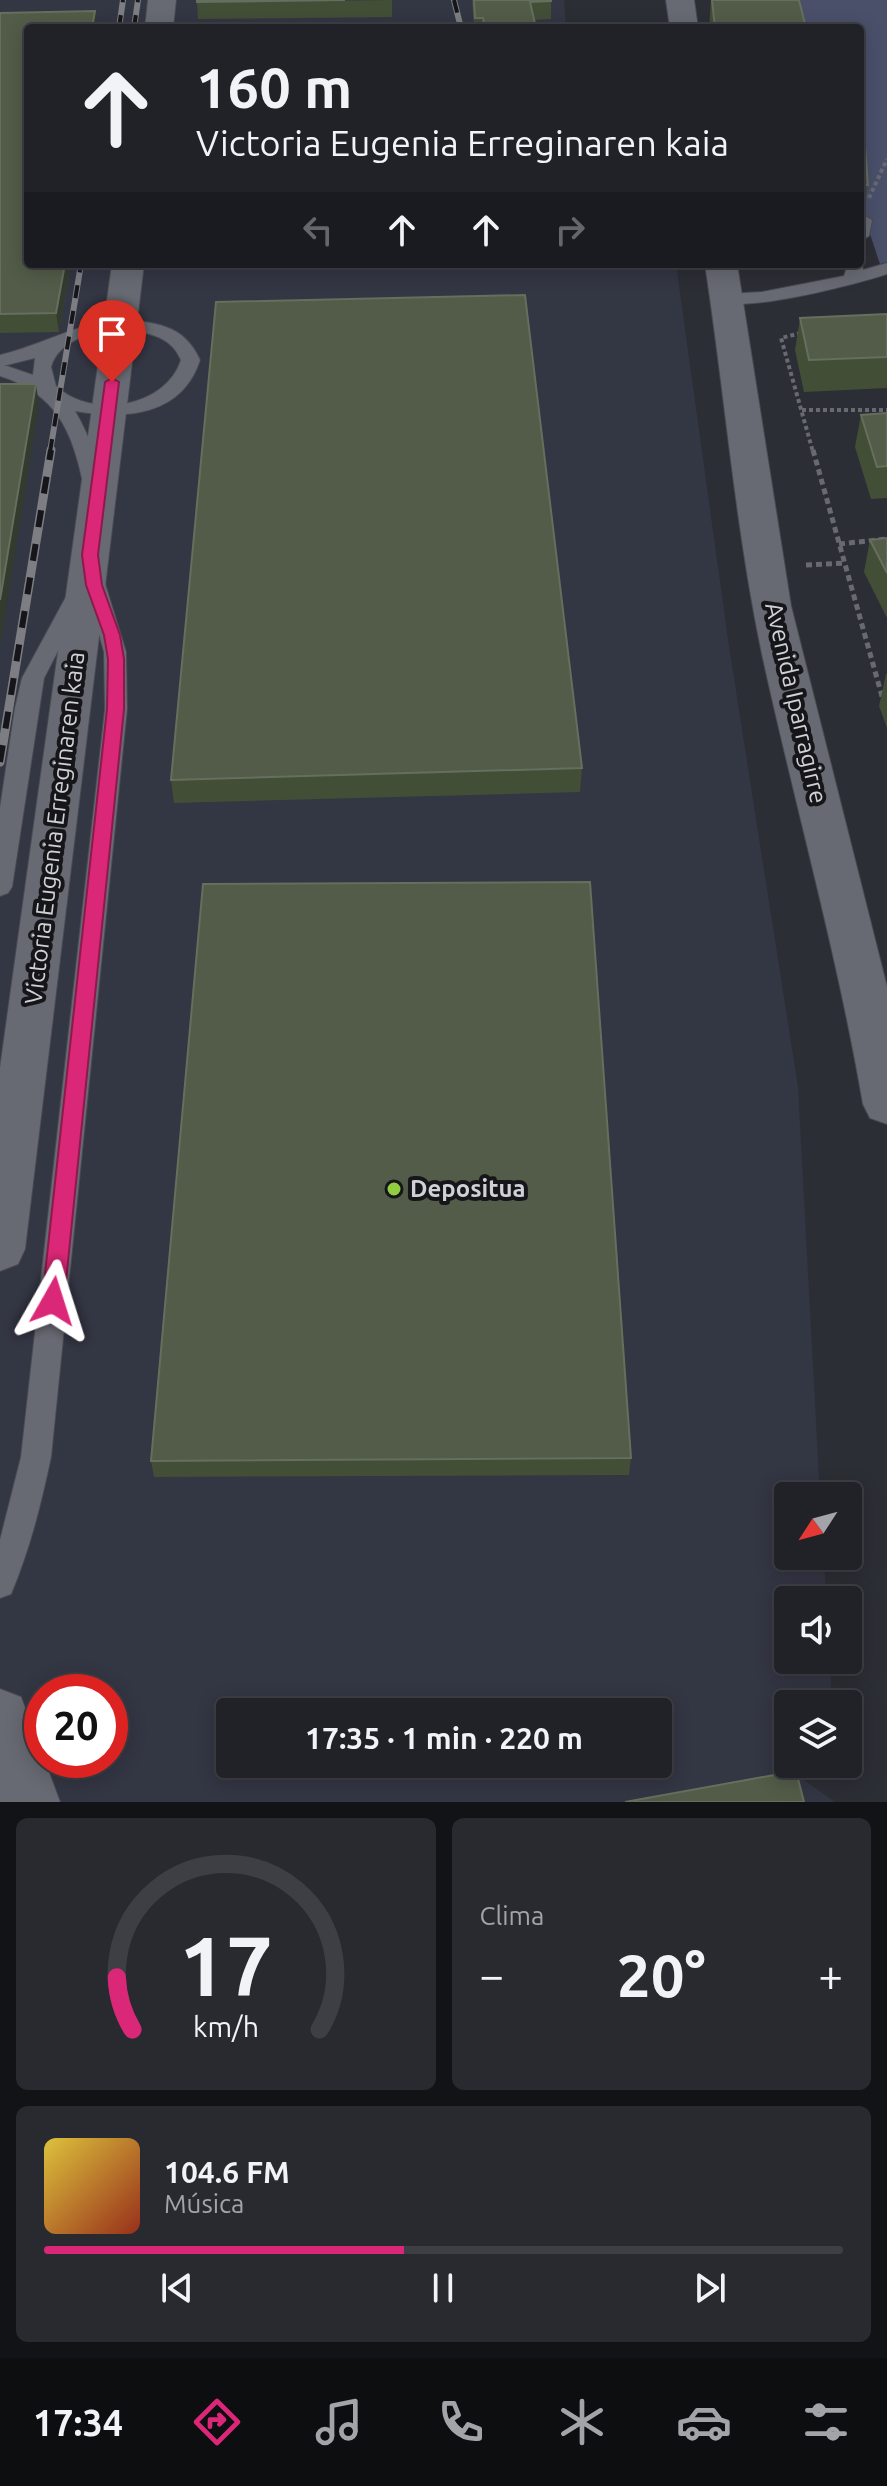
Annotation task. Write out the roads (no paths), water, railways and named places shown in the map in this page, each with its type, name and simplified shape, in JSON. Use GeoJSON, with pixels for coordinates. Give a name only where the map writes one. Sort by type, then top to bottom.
{"type":"FeatureCollection","features":[{"type":"Feature","properties":{"kind":"street"},"geometry":{"type":"LineString","coordinates":[[159,24],[162,0]]}},
{"type":"Feature","properties":{"kind":"street"},"geometry":{"type":"LineString","coordinates":[[680,0],[683,24]]}},
{"type":"Feature","properties":{"kind":"street","name":"Avenida Iparragirre"},"geometry":{"type":"LineString","coordinates":[[724,281],[764,562],[782,653],[873,1016],[887,1104]]}},
{"type":"Feature","properties":{"kind":"street","name":"Victoria Eugenia Erreginaren kaia"},"geometry":{"type":"LineString","coordinates":[[0,1249],[108,411],[131,297]]}},
{"type":"Feature","properties":{"kind":"street"},"geometry":{"type":"LineString","coordinates":[[0,1718],[30,1802]]}},
{"type":"Feature","properties":{"kind":"lane"},"geometry":{"type":"LineString","coordinates":[[724,281],[762,297],[854,272],[887,268]]}},
{"type":"Feature","properties":{"kind":"lane"},"geometry":{"type":"LineString","coordinates":[[78,331],[131,297]]}},
{"type":"Feature","properties":{"kind":"lane"},"geometry":{"type":"LineString","coordinates":[[0,361],[32,353],[60,341],[113,311],[131,297]]}},
{"type":"Feature","properties":{"kind":"lane"},"geometry":{"type":"LineString","coordinates":[[102,463],[117,433],[136,414],[174,392],[187,379],[192,365],[190,352],[180,339],[131,297]]}},
{"type":"Feature","properties":{"kind":"lane"},"geometry":{"type":"LineString","coordinates":[[60,341],[48,353],[42,366],[43,380],[79,438],[89,465],[96,507]]}},
{"type":"Feature","properties":{"kind":"lane"},"geometry":{"type":"LineString","coordinates":[[0,370],[38,384],[66,402],[108,411],[156,402]]}},
{"type":"Feature","properties":{"kind":"lane"},"geometry":{"type":"LineString","coordinates":[[0,887],[33,678],[49,642],[70,611],[90,555]]}},
{"type":"Feature","properties":{"kind":"lane"},"geometry":{"type":"LineString","coordinates":[[0,1583],[22,1521],[36,1457],[116,709],[116,659],[112,635],[94,585],[90,555]]}},
{"type":"Feature","properties":{"kind":"railway"},"geometry":{"type":"LineString","coordinates":[[120,24],[123,0]]}},
{"type":"Feature","properties":{"kind":"railway"},"geometry":{"type":"LineString","coordinates":[[135,24],[138,0]]}},
{"type":"Feature","properties":{"kind":"railway"},"geometry":{"type":"LineString","coordinates":[[454,0],[460,24]]}},
{"type":"Feature","properties":{"kind":"railway"},"geometry":{"type":"LineString","coordinates":[[50,452],[80,268]]}},
{"type":"Feature","properties":{"kind":"railway"},"geometry":{"type":"LineString","coordinates":[[0,762],[51,450]]}},
{"type":"Feature","properties":{"kind":"place","name":"Depositua"},"geometry":{"type":"Point","coordinates":[394,1189]}}]}
